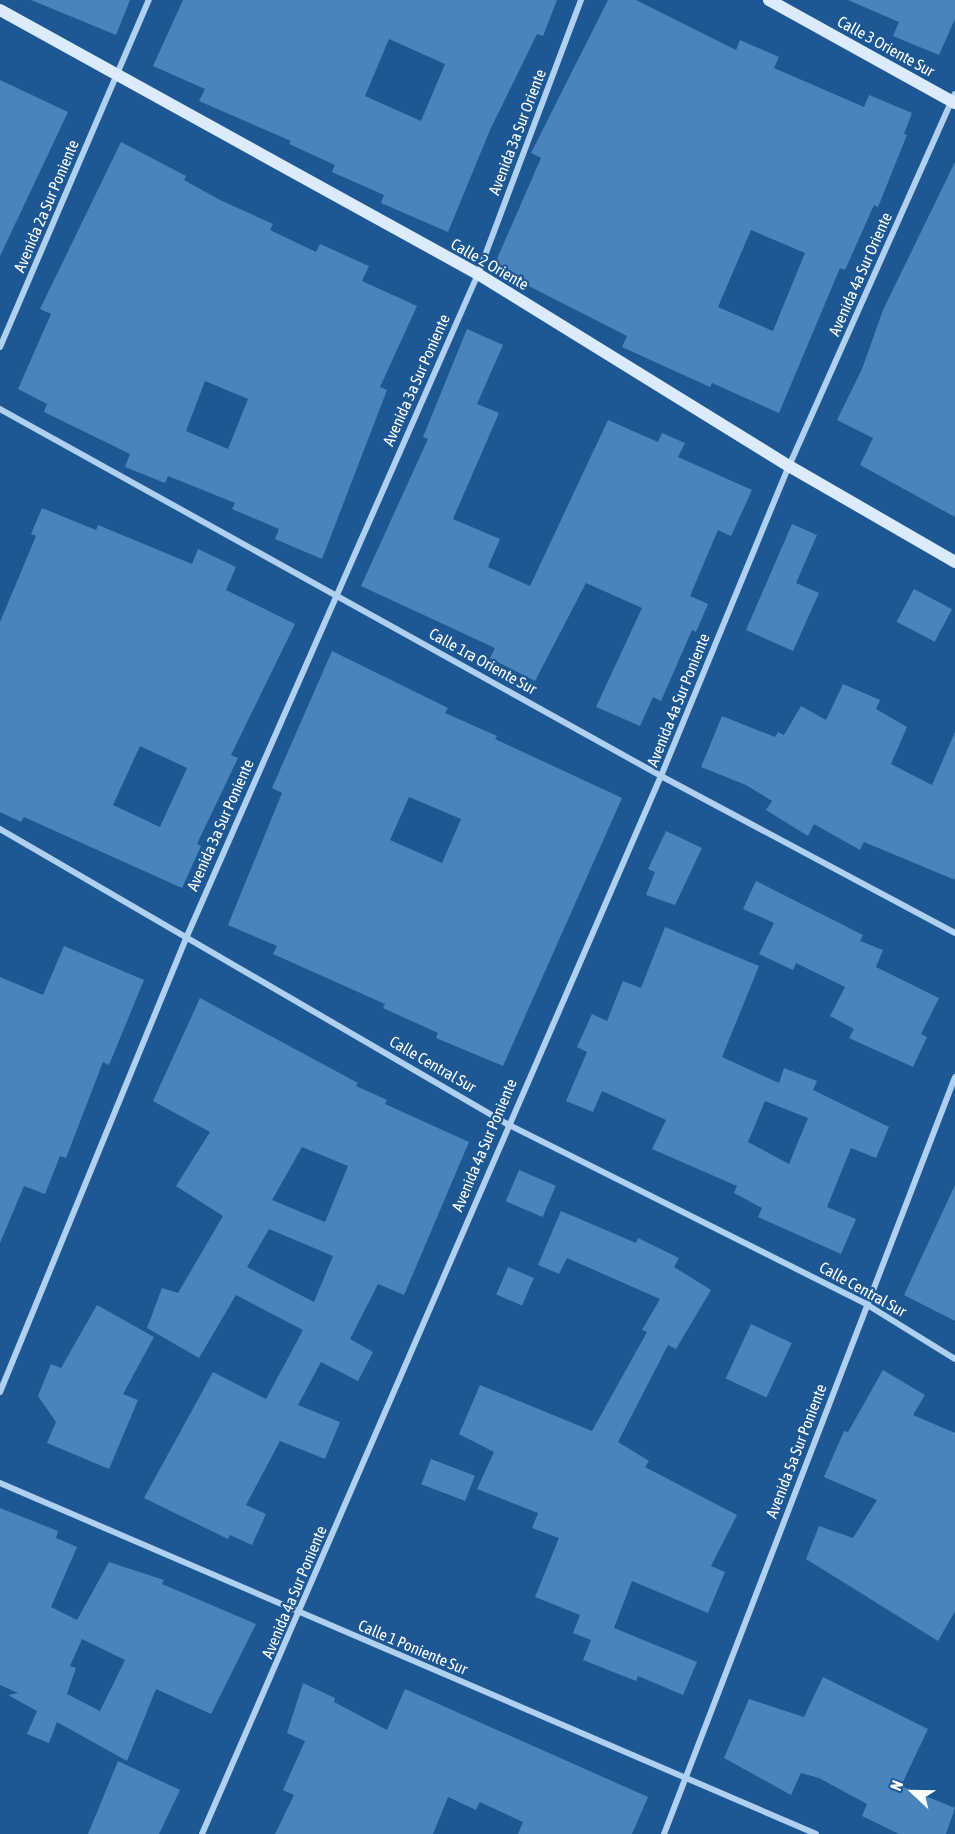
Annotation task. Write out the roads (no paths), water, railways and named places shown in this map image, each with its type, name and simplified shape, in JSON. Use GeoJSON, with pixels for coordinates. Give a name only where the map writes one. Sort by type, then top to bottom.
{"type":"FeatureCollection","features":[{"type":"Feature","properties":{"kind":"main road","name":"Calle 3 Oriente Sur"},"geometry":{"type":"LineString","coordinates":[[769,0],[954,99]]}},
{"type":"Feature","properties":{"kind":"main road","name":"Calle 2 Oriente"},"geometry":{"type":"LineString","coordinates":[[0,10],[478,274],[789,466],[955,562]]}},
{"type":"Feature","properties":{"kind":"street","name":"Avenida 2a Sur Poniente"},"geometry":{"type":"LineString","coordinates":[[0,347],[149,0]]}},
{"type":"Feature","properties":{"kind":"street","name":"Avenida 3a Sur Oriente"},"geometry":{"type":"LineString","coordinates":[[478,274],[582,0]]}},
{"type":"Feature","properties":{"kind":"street","name":"Avenida 4a Sur Oriente"},"geometry":{"type":"LineString","coordinates":[[789,466],[954,99]]}},
{"type":"Feature","properties":{"kind":"street","name":"Avenida 3a Sur Poniente"},"geometry":{"type":"LineString","coordinates":[[0,1392],[187,936],[478,274]]}},
{"type":"Feature","properties":{"kind":"street","name":"Calle 1ra Oriente Sur"},"geometry":{"type":"LineString","coordinates":[[0,409],[336,593],[661,776],[955,933]]}},
{"type":"Feature","properties":{"kind":"street","name":"Avenida 4a Sur Poniente"},"geometry":{"type":"LineString","coordinates":[[202,1834],[300,1614],[507,1124],[661,776],[789,466]]}},
{"type":"Feature","properties":{"kind":"street","name":"Calle Central Sur"},"geometry":{"type":"LineString","coordinates":[[0,829],[507,1124],[866,1304],[955,1359]]}},
{"type":"Feature","properties":{"kind":"street","name":"Avenida 5a Sur Poniente"},"geometry":{"type":"LineString","coordinates":[[663,1834],[955,1077]]}},
{"type":"Feature","properties":{"kind":"street","name":"Calle 1 Poniente Sur"},"geometry":{"type":"LineString","coordinates":[[0,1483],[816,1834]]}}]}
